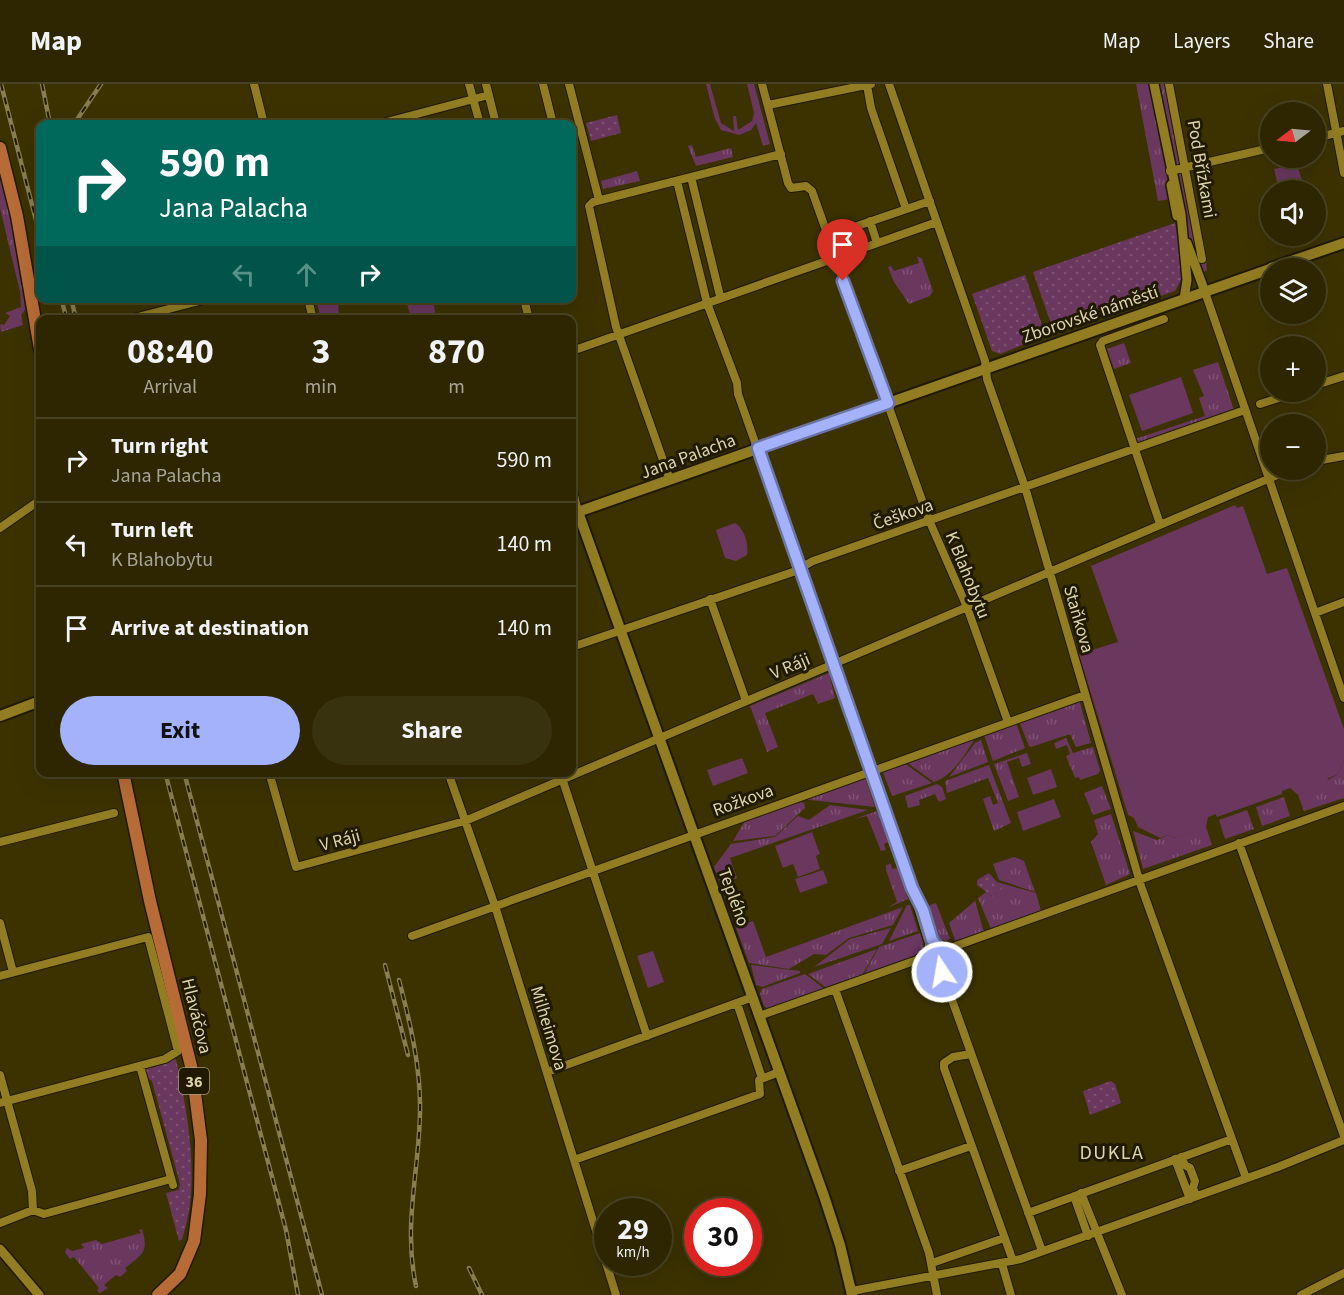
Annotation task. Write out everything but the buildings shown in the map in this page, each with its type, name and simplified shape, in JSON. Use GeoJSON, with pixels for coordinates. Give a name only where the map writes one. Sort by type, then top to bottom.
{"type":"FeatureCollection","features":[{"type":"Feature","properties":{"kind":"main road"},"geometry":{"type":"LineString","coordinates":[[0,148],[17,216],[36,326]]}},
{"type":"Feature","properties":{"kind":"main road","name":"Zborovské náměstí"},"geometry":{"type":"LineString","coordinates":[[1302,258],[1344,243]]}},
{"type":"Feature","properties":{"kind":"main road","name":"Zborovské náměstí"},"geometry":{"type":"LineString","coordinates":[[986,368],[1260,273]]}},
{"type":"Feature","properties":{"kind":"main road","name":"Jana Palacha"},"geometry":{"type":"LineString","coordinates":[[576,513],[986,368]]}},
{"type":"Feature","properties":{"kind":"main road","name":"Teplého"},"geometry":{"type":"LineString","coordinates":[[576,516],[780,1072],[836,1230],[852,1293]]}},
{"type":"Feature","properties":{"kind":"main road"},"geometry":{"type":"LineString","coordinates":[[0,716],[36,702]]}},
{"type":"Feature","properties":{"kind":"main road","name":"Hlaváčova"},"geometry":{"type":"LineString","coordinates":[[124,777],[147,888],[190,1062],[200,1131],[200,1194],[194,1241],[180,1274],[158,1295]]}},
{"type":"Feature","properties":{"kind":"street"},"geometry":{"type":"LineString","coordinates":[[254,84],[263,120]]}},
{"type":"Feature","properties":{"kind":"street"},"geometry":{"type":"LineString","coordinates":[[469,84],[479,120]]}},
{"type":"Feature","properties":{"kind":"street"},"geometry":{"type":"LineString","coordinates":[[486,84],[495,120]]}},
{"type":"Feature","properties":{"kind":"street"},"geometry":{"type":"LineString","coordinates":[[543,84],[552,120]]}},
{"type":"Feature","properties":{"kind":"street"},"geometry":{"type":"LineString","coordinates":[[569,84],[599,200]]}},
{"type":"Feature","properties":{"kind":"street","name":"K Blahobytu"},"geometry":{"type":"LineString","coordinates":[[762,84],[789,186],[809,187],[813,194],[929,520],[967,607],[1008,722]]}},
{"type":"Feature","properties":{"kind":"street"},"geometry":{"type":"LineString","coordinates":[[768,105],[869,84],[871,108],[906,209]]}},
{"type":"Feature","properties":{"kind":"street","name":"Staňkova"},"geometry":{"type":"LineString","coordinates":[[889,84],[1025,487],[1139,880],[1246,1178]]}},
{"type":"Feature","properties":{"kind":"street","name":"Pod Břízkami"},"geometry":{"type":"LineString","coordinates":[[1154,84],[1170,171],[1179,200],[1187,280],[1184,299]]}},
{"type":"Feature","properties":{"kind":"street","name":"Pod Břízkami"},"geometry":{"type":"LineString","coordinates":[[1169,84],[1202,259]]}},
{"type":"Feature","properties":{"kind":"street"},"geometry":{"type":"LineString","coordinates":[[1327,84],[1340,132],[1344,173]]}},
{"type":"Feature","properties":{"kind":"street"},"geometry":{"type":"LineString","coordinates":[[395,120],[489,95]]}},
{"type":"Feature","properties":{"kind":"street"},"geometry":{"type":"LineString","coordinates":[[1170,171],[1260,150]]}},
{"type":"Feature","properties":{"kind":"street"},"geometry":{"type":"LineString","coordinates":[[670,480],[618,334],[590,213],[590,204],[781,154]]}},
{"type":"Feature","properties":{"kind":"street"},"geometry":{"type":"LineString","coordinates":[[691,177],[720,296]]}},
{"type":"Feature","properties":{"kind":"street"},"geometry":{"type":"LineString","coordinates":[[677,181],[706,303],[801,567],[912,888],[929,943],[928,956],[942,972]]}},
{"type":"Feature","properties":{"kind":"street"},"geometry":{"type":"LineString","coordinates":[[828,236],[930,201]]}},
{"type":"Feature","properties":{"kind":"street"},"geometry":{"type":"LineString","coordinates":[[870,221],[878,243]]}},
{"type":"Feature","properties":{"kind":"street"},"geometry":{"type":"LineString","coordinates":[[576,350],[720,296],[937,222]]}},
{"type":"Feature","properties":{"kind":"street","name":"Pod Břízkami"},"geometry":{"type":"LineString","coordinates":[[1181,227],[1205,292]]}},
{"type":"Feature","properties":{"kind":"street"},"geometry":{"type":"LineString","coordinates":[[1205,292],[1260,454]]}},
{"type":"Feature","properties":{"kind":"street"},"geometry":{"type":"LineString","coordinates":[[145,315],[192,303]]}},
{"type":"Feature","properties":{"kind":"street"},"geometry":{"type":"LineString","coordinates":[[1160,524],[1100,345],[1104,341],[1164,319]]}},
{"type":"Feature","properties":{"kind":"street"},"geometry":{"type":"LineString","coordinates":[[1326,382],[1344,376]]}},
{"type":"Feature","properties":{"kind":"street"},"geometry":{"type":"LineString","coordinates":[[1260,404],[1266,402]]}},
{"type":"Feature","properties":{"kind":"street","name":"Češkova"},"geometry":{"type":"LineString","coordinates":[[576,645],[793,573],[801,567],[929,520],[1245,410]]}},
{"type":"Feature","properties":{"kind":"street"},"geometry":{"type":"LineString","coordinates":[[1326,459],[1343,456],[1344,465]]}},
{"type":"Feature","properties":{"kind":"street","name":"V Ráji"},"geometry":{"type":"LineString","coordinates":[[576,770],[834,664],[1263,480]]}},
{"type":"Feature","properties":{"kind":"street"},"geometry":{"type":"LineString","coordinates":[[1269,480],[1344,698]]}},
{"type":"Feature","properties":{"kind":"street"},"geometry":{"type":"LineString","coordinates":[[0,528],[36,503]]}},
{"type":"Feature","properties":{"kind":"street"},"geometry":{"type":"LineString","coordinates":[[710,599],[746,701]]}},
{"type":"Feature","properties":{"kind":"street"},"geometry":{"type":"LineString","coordinates":[[1315,613],[1344,602]]}},
{"type":"Feature","properties":{"kind":"street","name":"Rožkova"},"geometry":{"type":"LineString","coordinates":[[412,936],[1085,695]]}},
{"type":"Feature","properties":{"kind":"street","name":"V Ráji"},"geometry":{"type":"LineString","coordinates":[[270,777],[296,867],[465,821],[559,777]]}},
{"type":"Feature","properties":{"kind":"street","name":"Milheimova"},"geometry":{"type":"LineString","coordinates":[[450,777],[495,906],[616,1295]]}},
{"type":"Feature","properties":{"kind":"street"},"geometry":{"type":"LineString","coordinates":[[561,777],[647,1036]]}},
{"type":"Feature","properties":{"kind":"street"},"geometry":{"type":"LineString","coordinates":[[917,960],[929,950],[938,947],[952,947],[1344,806]]}},
{"type":"Feature","properties":{"kind":"street"},"geometry":{"type":"LineString","coordinates":[[0,842],[114,813]]}},
{"type":"Feature","properties":{"kind":"street"},"geometry":{"type":"LineString","coordinates":[[852,1293],[1012,1261],[1246,1178],[1344,1138],[1239,843]]}},
{"type":"Feature","properties":{"kind":"street"},"geometry":{"type":"LineString","coordinates":[[912,888],[923,910],[932,940],[942,956],[942,972],[1042,1251]]}},
{"type":"Feature","properties":{"kind":"street"},"geometry":{"type":"LineString","coordinates":[[0,923],[13,972],[0,976]]}},
{"type":"Feature","properties":{"kind":"street","name":"Hlaváčova"},"geometry":{"type":"LineString","coordinates":[[13,972],[148,937],[178,1045],[177,1054],[140,1066]]}},
{"type":"Feature","properties":{"kind":"street"},"geometry":{"type":"LineString","coordinates":[[759,1016],[917,960],[932,960],[942,956],[952,947]]}},
{"type":"Feature","properties":{"kind":"street"},"geometry":{"type":"LineString","coordinates":[[835,989],[932,1263],[937,1295]]}},
{"type":"Feature","properties":{"kind":"street"},"geometry":{"type":"LineString","coordinates":[[547,1072],[753,997]]}},
{"type":"Feature","properties":{"kind":"street"},"geometry":{"type":"LineString","coordinates":[[737,1003],[762,1078]]}},
{"type":"Feature","properties":{"kind":"street"},"geometry":{"type":"LineString","coordinates":[[971,1053],[949,1059],[944,1063],[944,1068],[1012,1261]]}},
{"type":"Feature","properties":{"kind":"street"},"geometry":{"type":"LineString","coordinates":[[0,1223],[33,1210],[44,1214],[172,1182],[140,1066],[3,1102]]}},
{"type":"Feature","properties":{"kind":"street"},"geometry":{"type":"LineString","coordinates":[[574,1160],[760,1094],[759,1081],[780,1072]]}},
{"type":"Feature","properties":{"kind":"street"},"geometry":{"type":"LineString","coordinates":[[0,1075],[3,1102],[35,1201],[33,1210]]}},
{"type":"Feature","properties":{"kind":"street"},"geometry":{"type":"LineString","coordinates":[[1028,1213],[1232,1139]]}},
{"type":"Feature","properties":{"kind":"street"},"geometry":{"type":"LineString","coordinates":[[899,1171],[971,1146]]}},
{"type":"Feature","properties":{"kind":"street"},"geometry":{"type":"LineString","coordinates":[[1178,1158],[1193,1175],[1193,1197]]}},
{"type":"Feature","properties":{"kind":"street"},"geometry":{"type":"LineString","coordinates":[[1078,1194],[1092,1234],[1122,1295]]}},
{"type":"Feature","properties":{"kind":"street"},"geometry":{"type":"LineString","coordinates":[[932,1263],[1004,1238]]}},
{"type":"Feature","properties":{"kind":"street"},"geometry":{"type":"LineString","coordinates":[[0,1249],[39,1295]]}},
{"type":"Feature","properties":{"kind":"street"},"geometry":{"type":"LineString","coordinates":[[1002,1264],[1011,1295]]}},
{"type":"Feature","properties":{"kind":"street"},"geometry":{"type":"LineString","coordinates":[[1301,1295],[1344,1273]]}},
{"type":"Feature","properties":{"kind":"green space"},"geometry":{"type":"Polygon","coordinates":[[[706,84],[710,84],[721,123],[734,131],[733,116],[736,116],[738,130],[752,121],[754,113],[747,84],[754,84],[770,144],[763,146],[756,123],[751,130],[739,135],[721,130],[715,119],[706,84]]]}},
{"type":"Feature","properties":{"kind":"green space"},"geometry":{"type":"Polygon","coordinates":[[[1136,84],[1149,84],[1171,199],[1158,201],[1136,84]]]}},
{"type":"Feature","properties":{"kind":"green space"},"geometry":{"type":"Polygon","coordinates":[[[1159,84],[1167,84],[1181,165],[1176,167],[1159,84]]]}},
{"type":"Feature","properties":{"kind":"green space"},"geometry":{"type":"Polygon","coordinates":[[[617,115],[621,133],[591,141],[586,123],[617,115]]]}},
{"type":"Feature","properties":{"kind":"green space"},"geometry":{"type":"Polygon","coordinates":[[[692,145],[696,157],[731,148],[733,157],[696,166],[688,146],[692,145]]]}},
{"type":"Feature","properties":{"kind":"green space"},"geometry":{"type":"Polygon","coordinates":[[[0,164],[23,272],[25,310],[21,315],[23,325],[1,332],[0,324],[4,325],[10,316],[5,313],[21,307],[20,292],[0,208],[0,164]]]}},
{"type":"Feature","properties":{"kind":"green space"},"geometry":{"type":"Polygon","coordinates":[[[1298,168],[1302,180],[1277,180],[1274,169],[1298,168]]]}},
{"type":"Feature","properties":{"kind":"green space"},"geometry":{"type":"Polygon","coordinates":[[[637,171],[640,181],[603,189],[601,181],[637,171]]]}},
{"type":"Feature","properties":{"kind":"green space"},"geometry":{"type":"Polygon","coordinates":[[[1179,172],[1183,175],[1199,259],[1206,263],[1207,270],[1204,272],[1193,250],[1186,225],[1177,174],[1179,172]]]}},
{"type":"Feature","properties":{"kind":"green space"},"geometry":{"type":"Polygon","coordinates":[[[1175,223],[1185,278],[1182,278],[1175,291],[1087,319],[1062,332],[1051,324],[1033,272],[1175,223]]]}},
{"type":"Feature","properties":{"kind":"green space"},"geometry":{"type":"Polygon","coordinates":[[[917,256],[922,259],[933,291],[930,296],[909,304],[894,282],[888,267],[891,266],[894,271],[919,263],[917,256]]]}},
{"type":"Feature","properties":{"kind":"green space"},"geometry":{"type":"Polygon","coordinates":[[[1025,275],[1042,325],[1042,337],[1000,354],[992,351],[972,294],[1025,275]]]}},
{"type":"Feature","properties":{"kind":"green space"},"geometry":{"type":"Polygon","coordinates":[[[317,303],[338,303],[339,315],[320,315],[317,303]]]}},
{"type":"Feature","properties":{"kind":"green space"},"geometry":{"type":"Polygon","coordinates":[[[433,303],[436,315],[428,313],[410,315],[407,304],[433,303]]]}},
{"type":"Feature","properties":{"kind":"green space"},"geometry":{"type":"Polygon","coordinates":[[[1124,343],[1131,363],[1114,369],[1107,349],[1124,343]]]}},
{"type":"Feature","properties":{"kind":"green space"},"geometry":{"type":"Polygon","coordinates":[[[1218,362],[1234,410],[1138,445],[1132,440],[1205,416],[1199,398],[1204,396],[1193,370],[1218,362]]]}},
{"type":"Feature","properties":{"kind":"green space"},"geometry":{"type":"Polygon","coordinates":[[[1181,377],[1193,413],[1142,431],[1129,395],[1181,377]]]}},
{"type":"Feature","properties":{"kind":"green space"},"geometry":{"type":"Polygon","coordinates":[[[1235,505],[1237,508],[1243,506],[1267,574],[1287,568],[1344,729],[1344,761],[1337,775],[1328,778],[1327,784],[1298,795],[1290,788],[1282,791],[1282,794],[1217,817],[1216,814],[1208,817],[1206,827],[1174,838],[1169,835],[1160,838],[1138,827],[1134,818],[1128,815],[1079,654],[1118,642],[1091,566],[1235,505]]]}},
{"type":"Feature","properties":{"kind":"green space"},"geometry":{"type":"Polygon","coordinates":[[[735,523],[743,532],[747,551],[747,555],[736,561],[725,558],[716,530],[735,523]]]}},
{"type":"Feature","properties":{"kind":"green space"},"geometry":{"type":"Polygon","coordinates":[[[829,673],[835,698],[818,704],[813,694],[765,713],[778,747],[767,752],[750,706],[829,673]]]}},
{"type":"Feature","properties":{"kind":"green space"},"geometry":{"type":"Polygon","coordinates":[[[1079,699],[1091,743],[1076,747],[1070,734],[1029,746],[1019,721],[1079,699]]]}},
{"type":"Feature","properties":{"kind":"green space"},"geometry":{"type":"Polygon","coordinates":[[[1016,723],[1025,748],[993,761],[984,735],[1016,723]]]}},
{"type":"Feature","properties":{"kind":"green space"},"geometry":{"type":"Polygon","coordinates":[[[976,737],[953,769],[934,782],[906,762],[976,737]]]}},
{"type":"Feature","properties":{"kind":"green space"},"geometry":{"type":"Polygon","coordinates":[[[1066,738],[1073,753],[1093,747],[1100,770],[1098,774],[1080,780],[1079,777],[1075,778],[1066,756],[1070,754],[1067,745],[1056,749],[1054,743],[1066,738]]]}},
{"type":"Feature","properties":{"kind":"green space"},"geometry":{"type":"Polygon","coordinates":[[[981,740],[988,762],[949,777],[975,743],[981,740]]]}},
{"type":"Feature","properties":{"kind":"green space"},"geometry":{"type":"Polygon","coordinates":[[[1027,753],[1031,764],[1022,767],[1019,758],[1007,762],[1019,797],[1008,801],[994,764],[1027,753]]]}},
{"type":"Feature","properties":{"kind":"green space"},"geometry":{"type":"Polygon","coordinates":[[[742,758],[748,773],[713,786],[707,770],[742,758]]]}},
{"type":"Feature","properties":{"kind":"green space"},"geometry":{"type":"Polygon","coordinates":[[[1344,761],[1344,798],[1304,811],[1298,795],[1337,775],[1344,761]]]}},
{"type":"Feature","properties":{"kind":"green space"},"geometry":{"type":"Polygon","coordinates":[[[904,763],[932,783],[892,796],[882,770],[904,763]]]}},
{"type":"Feature","properties":{"kind":"green space"},"geometry":{"type":"Polygon","coordinates":[[[989,765],[1011,823],[994,831],[983,799],[990,796],[993,805],[998,803],[988,778],[947,793],[945,781],[989,765]]]}},
{"type":"Feature","properties":{"kind":"green space"},"geometry":{"type":"Polygon","coordinates":[[[1051,769],[1057,787],[1033,795],[1027,778],[1051,769]]]}},
{"type":"Feature","properties":{"kind":"green space"},"geometry":{"type":"Polygon","coordinates":[[[864,775],[875,807],[801,799],[864,775]]]}},
{"type":"Feature","properties":{"kind":"green space"},"geometry":{"type":"Polygon","coordinates":[[[937,784],[942,787],[946,799],[939,802],[935,794],[919,800],[920,805],[908,808],[905,796],[937,784]]]}},
{"type":"Feature","properties":{"kind":"green space"},"geometry":{"type":"Polygon","coordinates":[[[1102,786],[1111,809],[1093,815],[1084,793],[1102,786]]]}},
{"type":"Feature","properties":{"kind":"green space"},"geometry":{"type":"Polygon","coordinates":[[[1284,797],[1290,816],[1262,826],[1256,807],[1284,797]]]}},
{"type":"Feature","properties":{"kind":"green space"},"geometry":{"type":"Polygon","coordinates":[[[1054,799],[1061,817],[1023,831],[1017,812],[1054,799]]]}},
{"type":"Feature","properties":{"kind":"green space"},"geometry":{"type":"Polygon","coordinates":[[[804,803],[805,808],[775,836],[733,841],[746,819],[804,803]]]}},
{"type":"Feature","properties":{"kind":"green space"},"geometry":{"type":"Polygon","coordinates":[[[830,805],[868,810],[730,858],[737,878],[733,880],[733,887],[720,884],[714,867],[731,844],[775,837],[798,816],[809,820],[830,805]]]}},
{"type":"Feature","properties":{"kind":"green space"},"geometry":{"type":"Polygon","coordinates":[[[1247,810],[1254,829],[1225,839],[1219,820],[1247,810]]]}},
{"type":"Feature","properties":{"kind":"green space"},"geometry":{"type":"Polygon","coordinates":[[[877,811],[888,842],[884,844],[886,850],[881,851],[867,816],[854,819],[877,811]]]}},
{"type":"Feature","properties":{"kind":"green space"},"geometry":{"type":"Polygon","coordinates":[[[1111,814],[1130,874],[1106,885],[1091,842],[1098,834],[1094,820],[1111,814]]]}},
{"type":"Feature","properties":{"kind":"green space"},"geometry":{"type":"Polygon","coordinates":[[[1206,827],[1212,845],[1143,869],[1133,831],[1157,840],[1169,835],[1174,838],[1206,827]]]}},
{"type":"Feature","properties":{"kind":"green space"},"geometry":{"type":"Polygon","coordinates":[[[812,832],[820,854],[816,856],[820,869],[798,877],[793,864],[783,868],[775,846],[812,832]]]}},
{"type":"Feature","properties":{"kind":"green space"},"geometry":{"type":"Polygon","coordinates":[[[1014,857],[1024,861],[1035,892],[999,880],[993,864],[1014,857]]]}},
{"type":"Feature","properties":{"kind":"green space"},"geometry":{"type":"Polygon","coordinates":[[[891,864],[892,869],[897,868],[908,899],[887,908],[897,902],[886,870],[886,865],[891,864]]]}},
{"type":"Feature","properties":{"kind":"green space"},"geometry":{"type":"Polygon","coordinates":[[[823,870],[828,883],[800,893],[795,879],[823,870]]]}},
{"type":"Feature","properties":{"kind":"green space"},"geometry":{"type":"Polygon","coordinates":[[[989,873],[997,882],[1004,884],[993,897],[977,885],[977,880],[989,873]]]}},
{"type":"Feature","properties":{"kind":"green space"},"geometry":{"type":"Polygon","coordinates":[[[1004,884],[1036,893],[1041,911],[991,929],[978,898],[986,892],[993,897],[1004,884]]]}},
{"type":"Feature","properties":{"kind":"green space"},"geometry":{"type":"Polygon","coordinates":[[[975,901],[984,932],[956,943],[949,923],[975,901]]]}},
{"type":"Feature","properties":{"kind":"green space"},"geometry":{"type":"Polygon","coordinates":[[[936,903],[950,939],[946,941],[939,939],[929,908],[930,905],[936,903]]]}},
{"type":"Feature","properties":{"kind":"green space"},"geometry":{"type":"Polygon","coordinates":[[[907,905],[910,905],[918,931],[889,941],[907,905]]]}},
{"type":"Feature","properties":{"kind":"green space"},"geometry":{"type":"Polygon","coordinates":[[[903,907],[893,925],[849,938],[826,955],[814,954],[789,969],[749,963],[735,925],[745,919],[747,923],[753,921],[766,957],[903,907]]]}},
{"type":"Feature","properties":{"kind":"green space"},"geometry":{"type":"Polygon","coordinates":[[[891,928],[882,944],[814,967],[850,939],[891,928]]]}},
{"type":"Feature","properties":{"kind":"green space"},"geometry":{"type":"Polygon","coordinates":[[[920,933],[924,946],[921,954],[863,976],[879,947],[920,933]]]}},
{"type":"Feature","properties":{"kind":"green space"},"geometry":{"type":"Polygon","coordinates":[[[877,949],[861,977],[828,989],[808,974],[877,949]]]}},
{"type":"Feature","properties":{"kind":"green space"},"geometry":{"type":"Polygon","coordinates":[[[653,951],[664,982],[648,988],[637,956],[653,951]]]}},
{"type":"Feature","properties":{"kind":"green space"},"geometry":{"type":"Polygon","coordinates":[[[751,965],[800,971],[800,973],[762,987],[756,985],[751,965]]]}},
{"type":"Feature","properties":{"kind":"green space"},"geometry":{"type":"Polygon","coordinates":[[[805,974],[826,990],[770,1010],[764,1006],[760,994],[762,989],[805,974]]]}},
{"type":"Feature","properties":{"kind":"green space"},"geometry":{"type":"Polygon","coordinates":[[[176,1059],[185,1103],[192,1172],[188,1218],[182,1239],[179,1241],[166,1193],[179,1190],[180,1184],[152,1081],[146,1077],[145,1072],[149,1065],[176,1059]]]}},
{"type":"Feature","properties":{"kind":"green space"},"geometry":{"type":"Polygon","coordinates":[[[1111,1081],[1115,1084],[1121,1103],[1090,1115],[1083,1091],[1111,1081]]]}},
{"type":"Feature","properties":{"kind":"green space"},"geometry":{"type":"Polygon","coordinates":[[[142,1229],[145,1243],[143,1252],[125,1268],[127,1271],[120,1277],[116,1275],[104,1285],[108,1288],[100,1293],[97,1291],[99,1288],[74,1257],[70,1259],[65,1252],[67,1248],[72,1251],[84,1248],[81,1244],[96,1240],[102,1244],[141,1233],[139,1230],[142,1229]]]}},
{"type":"Feature","properties":{"kind":"railway"},"geometry":{"type":"LineString","coordinates":[[1,84],[36,220]]}},
{"type":"Feature","properties":{"kind":"railway"},"geometry":{"type":"LineString","coordinates":[[42,84],[49,120]]}},
{"type":"Feature","properties":{"kind":"railway"},"geometry":{"type":"LineString","coordinates":[[77,120],[101,84]]}},
{"type":"Feature","properties":{"kind":"railway"},"geometry":{"type":"LineString","coordinates":[[62,303],[66,315]]}},
{"type":"Feature","properties":{"kind":"railway"},"geometry":{"type":"LineString","coordinates":[[72,303],[75,315]]}},
{"type":"Feature","properties":{"kind":"railway"},"geometry":{"type":"LineString","coordinates":[[166,777],[286,1230],[298,1295]]}},
{"type":"Feature","properties":{"kind":"railway"},"geometry":{"type":"LineString","coordinates":[[185,777],[322,1295]]}},
{"type":"Feature","properties":{"kind":"railway"},"geometry":{"type":"LineString","coordinates":[[385,965],[408,1055]]}},
{"type":"Feature","properties":{"kind":"railway"},"geometry":{"type":"LineString","coordinates":[[399,980],[414,1045],[420,1095],[419,1134],[411,1220],[412,1264],[416,1286]]}},
{"type":"Feature","properties":{"kind":"railway"},"geometry":{"type":"LineString","coordinates":[[469,1268],[482,1295]]}},
{"type":"Feature","properties":{"kind":"district","name":"DUKLA"},"geometry":{"type":"Point","coordinates":[1112,1152]}},
{"type":"Feature","properties":{"kind":"route"},"geometry":{"type":"LineString","coordinates":[[843,281],[888,403],[758,448],[912,888],[923,910],[932,940],[942,951],[940,964],[942,972]]}}]}
